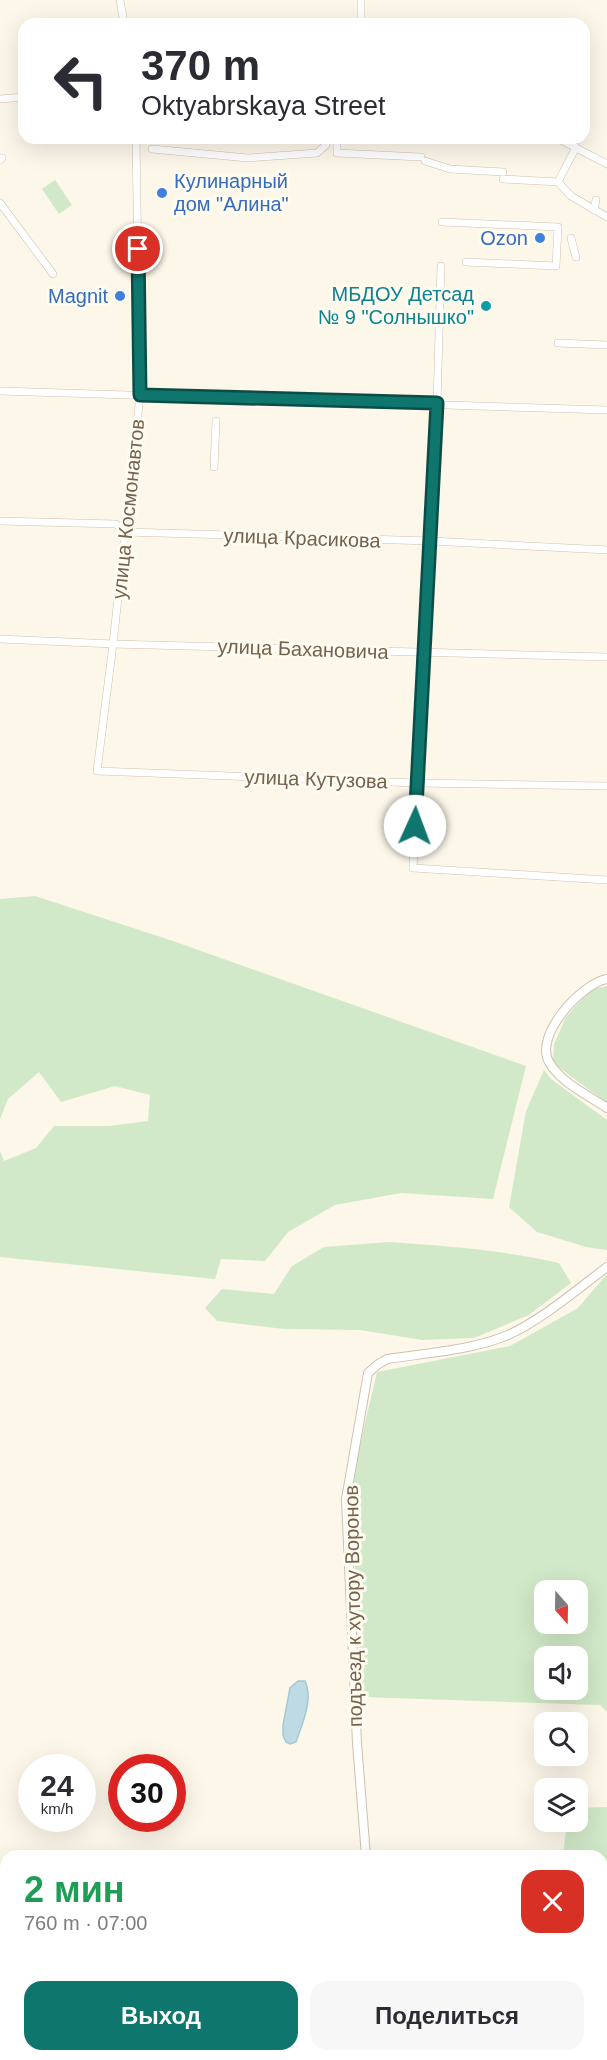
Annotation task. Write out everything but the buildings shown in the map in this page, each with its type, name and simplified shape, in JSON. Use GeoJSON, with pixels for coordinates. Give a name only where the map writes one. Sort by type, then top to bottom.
{"type":"FeatureCollection","features":[{"type":"Feature","properties":{"kind":"street"},"geometry":{"type":"LineString","coordinates":[[120,0],[123,18]]}},
{"type":"Feature","properties":{"kind":"street"},"geometry":{"type":"LineString","coordinates":[[361,0],[361,18]]}},
{"type":"Feature","properties":{"kind":"street"},"geometry":{"type":"LineString","coordinates":[[0,99],[18,98]]}},
{"type":"Feature","properties":{"kind":"street","name":"улица Космонавтов"},"geometry":{"type":"LineString","coordinates":[[97,771],[114,644],[140,395],[136,144]]}},
{"type":"Feature","properties":{"kind":"street"},"geometry":{"type":"LineString","coordinates":[[152,148],[248,158],[318,153],[326,144]]}},
{"type":"Feature","properties":{"kind":"street"},"geometry":{"type":"LineString","coordinates":[[337,144],[337,153],[423,159],[450,169],[558,182],[594,210],[607,217]]}},
{"type":"Feature","properties":{"kind":"street"},"geometry":{"type":"LineString","coordinates":[[570,144],[607,164]]}},
{"type":"Feature","properties":{"kind":"street"},"geometry":{"type":"LineString","coordinates":[[558,182],[576,147]]}},
{"type":"Feature","properties":{"kind":"street"},"geometry":{"type":"LineString","coordinates":[[594,210],[596,200]]}},
{"type":"Feature","properties":{"kind":"street"},"geometry":{"type":"LineString","coordinates":[[0,203],[53,274]]}},
{"type":"Feature","properties":{"kind":"street"},"geometry":{"type":"LineString","coordinates":[[442,222],[558,227],[556,266],[466,262]]}},
{"type":"Feature","properties":{"kind":"street"},"geometry":{"type":"LineString","coordinates":[[571,238],[576,257]]}},
{"type":"Feature","properties":{"kind":"street"},"geometry":{"type":"LineString","coordinates":[[441,266],[431,542],[423,653],[413,868],[607,880]]}},
{"type":"Feature","properties":{"kind":"street"},"geometry":{"type":"LineString","coordinates":[[561,345],[601,346]]}},
{"type":"Feature","properties":{"kind":"street"},"geometry":{"type":"LineString","coordinates":[[0,392],[437,403],[607,410]]}},
{"type":"Feature","properties":{"kind":"street"},"geometry":{"type":"LineString","coordinates":[[214,467],[216,421]]}},
{"type":"Feature","properties":{"kind":"street","name":"улица Красикова"},"geometry":{"type":"LineString","coordinates":[[0,521],[116,524],[125,532],[607,550]]}},
{"type":"Feature","properties":{"kind":"street","name":"улица Бахановича"},"geometry":{"type":"LineString","coordinates":[[0,639],[607,657]]}},
{"type":"Feature","properties":{"kind":"street","name":"улица Кутузова"},"geometry":{"type":"LineString","coordinates":[[97,771],[417,783],[607,786]]}},
{"type":"Feature","properties":{"kind":"street"},"geometry":{"type":"LineString","coordinates":[[607,979],[598,981],[573,998],[548,1035],[547,1059],[558,1074],[607,1108]]}},
{"type":"Feature","properties":{"kind":"street","name":"подъезд к хутору Воронов"},"geometry":{"type":"LineString","coordinates":[[366,1850],[357,1743],[346,1499],[368,1373],[387,1359],[487,1342],[510,1334],[544,1313],[607,1267]]}},
{"type":"Feature","properties":{"kind":"green space"},"geometry":{"type":"Polygon","coordinates":[[[55,180],[72,205],[59,214],[42,189],[55,180]]]}},
{"type":"Feature","properties":{"kind":"green space"},"geometry":{"type":"Polygon","coordinates":[[[35,896],[170,940],[526,1066],[493,1199],[401,1193],[335,1205],[288,1232],[265,1261],[221,1259],[215,1279],[0,1257],[0,1151],[4,1161],[36,1148],[54,1126],[109,1126],[148,1121],[150,1095],[115,1086],[61,1102],[39,1072],[8,1099],[0,1119],[0,899],[35,896]]]}},
{"type":"Feature","properties":{"kind":"green space"},"geometry":{"type":"Polygon","coordinates":[[[607,986],[607,1103],[553,1063],[554,1044],[566,1017],[590,990],[607,986]]]}},
{"type":"Feature","properties":{"kind":"green space"},"geometry":{"type":"Polygon","coordinates":[[[544,1070],[551,1079],[607,1120],[607,1250],[586,1247],[537,1232],[509,1207],[526,1111],[544,1070]]]}},
{"type":"Feature","properties":{"kind":"green space"},"geometry":{"type":"Polygon","coordinates":[[[389,1242],[496,1252],[559,1263],[571,1283],[529,1315],[474,1338],[422,1340],[360,1330],[284,1329],[217,1321],[205,1308],[222,1289],[274,1294],[292,1266],[324,1247],[389,1242]]]}},
{"type":"Feature","properties":{"kind":"green space"},"geometry":{"type":"Polygon","coordinates":[[[607,1274],[607,1712],[600,1705],[362,1697],[355,1576],[354,1470],[377,1372],[510,1346],[578,1308],[607,1274]]]}},
{"type":"Feature","properties":{"kind":"green space"},"geometry":{"type":"Polygon","coordinates":[[[607,1807],[607,1850],[564,1850],[566,1832],[588,1832],[588,1808],[607,1807]]]}},
{"type":"Feature","properties":{"kind":"water"},"geometry":{"type":"Polygon","coordinates":[[[298,1681],[305,1681],[308,1703],[296,1742],[290,1744],[286,1742],[283,1735],[283,1725],[290,1688],[298,1681]]]}},
{"type":"Feature","properties":{"kind":"place","name":"Кулинарный дом \"Алина\""},"geometry":{"type":"Point","coordinates":[162,193]}},
{"type":"Feature","properties":{"kind":"place","name":"Ozon"},"geometry":{"type":"Point","coordinates":[540,238]}},
{"type":"Feature","properties":{"kind":"place","name":"Magnit"},"geometry":{"type":"Point","coordinates":[120,296]}},
{"type":"Feature","properties":{"kind":"place","name":"МБДОУ Детсад № 9 \"Солнышко\""},"geometry":{"type":"Point","coordinates":[486,306]}},
{"type":"Feature","properties":{"kind":"route"},"geometry":{"type":"LineString","coordinates":[[138,249],[140,395],[437,403],[415,826]]}}]}
